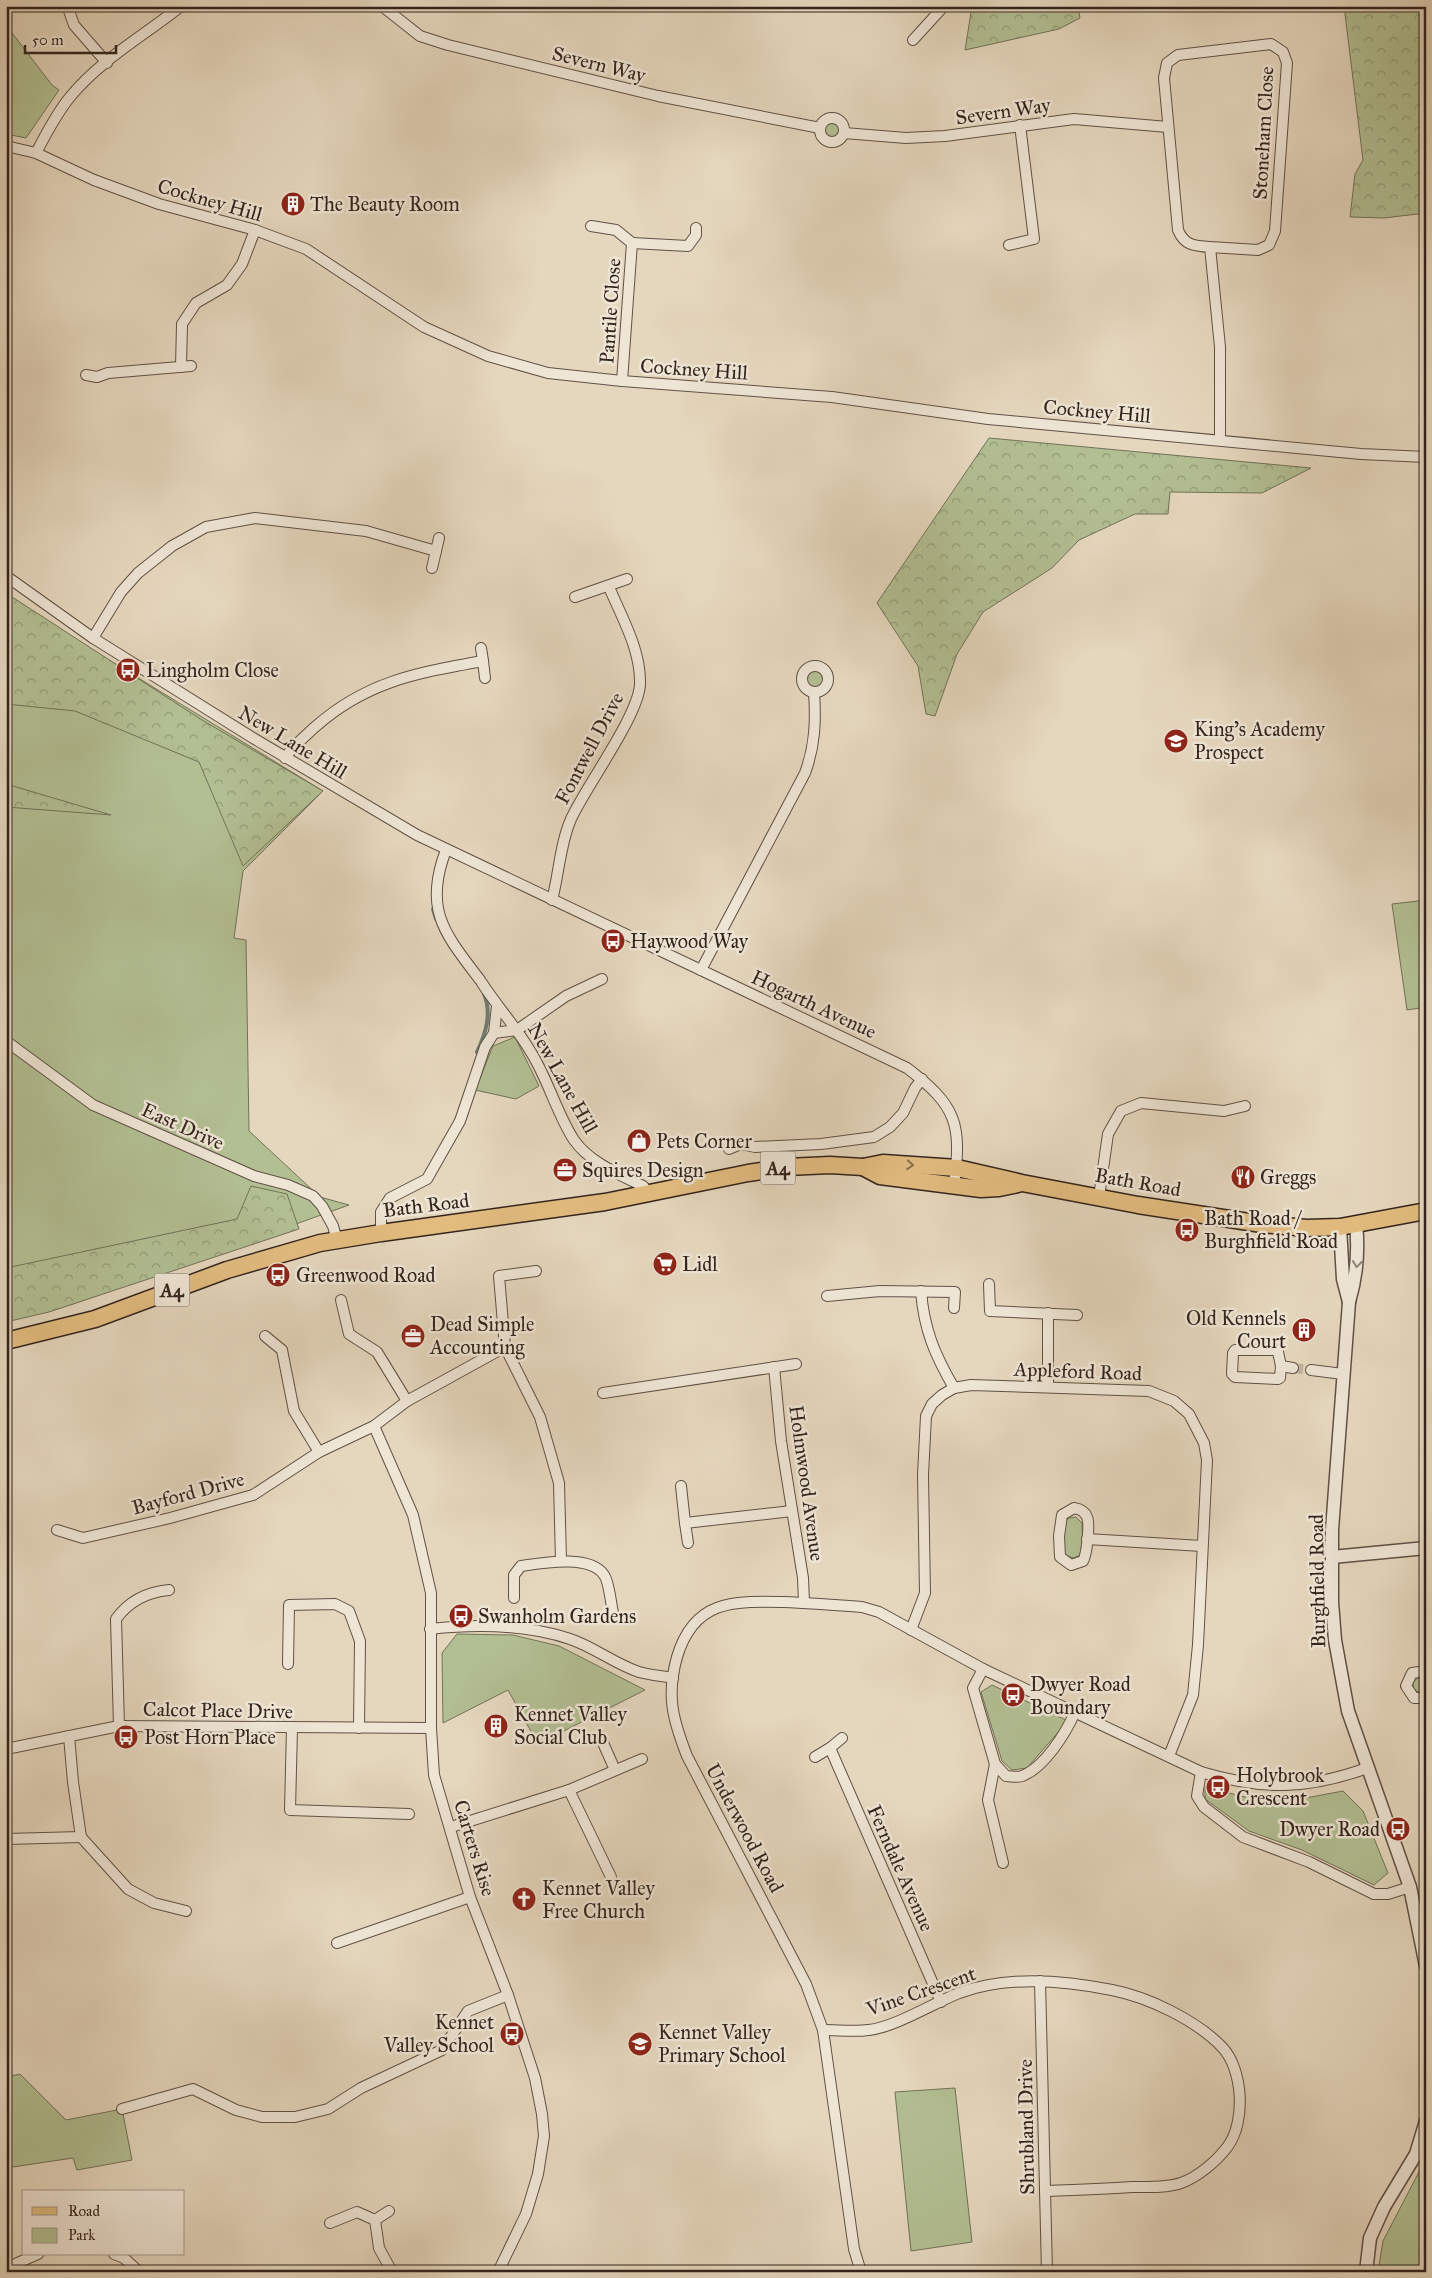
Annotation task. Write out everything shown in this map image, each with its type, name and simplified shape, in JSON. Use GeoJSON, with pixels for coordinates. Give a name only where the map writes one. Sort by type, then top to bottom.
{"type":"FeatureCollection","features":[{"type":"Feature","properties":{"kind":"main road","name":"Bath Road"},"geometry":{"type":"LineString","coordinates":[[6,1341],[94,1319],[260,1259],[337,1240],[381,1232],[541,1212],[649,1194],[773,1169],[830,1165],[863,1167],[883,1163],[957,1168],[1022,1183],[1099,1197],[1262,1224],[1307,1228],[1340,1227],[1426,1211]]}},
{"type":"Feature","properties":{"kind":"main road","name":"Bath Road"},"geometry":{"type":"LineString","coordinates":[[863,1167],[880,1176],[954,1185],[998,1188],[1022,1183]]}},
{"type":"Feature","properties":{"kind":"street"},"geometry":{"type":"LineString","coordinates":[[65,6],[68,8],[74,25],[107,62]]}},
{"type":"Feature","properties":{"kind":"street"},"geometry":{"type":"LineString","coordinates":[[36,153],[50,126],[70,96],[107,62],[182,6]]}},
{"type":"Feature","properties":{"kind":"street","name":"Severn Way"},"geometry":{"type":"LineString","coordinates":[[382,6],[420,36],[448,45],[658,96],[820,128]]}},
{"type":"Feature","properties":{"kind":"street"},"geometry":{"type":"LineString","coordinates":[[913,40],[944,6]]}},
{"type":"Feature","properties":{"kind":"street","name":"Stoneham Close"},"geometry":{"type":"LineString","coordinates":[[1271,44],[1283,52],[1287,63],[1275,231],[1269,245],[1258,250],[1210,247],[1193,246],[1182,239],[1178,230],[1164,78],[1167,63],[1178,55],[1271,44]]}},
{"type":"Feature","properties":{"kind":"street","name":"Severn Way"},"geometry":{"type":"LineString","coordinates":[[834,118],[843,125],[844,133],[840,139],[830,142],[823,139],[820,128],[826,119],[834,118]]}},
{"type":"Feature","properties":{"kind":"street","name":"Severn Way"},"geometry":{"type":"LineString","coordinates":[[844,133],[906,138],[945,136],[1074,119],[1168,126]]}},
{"type":"Feature","properties":{"kind":"street"},"geometry":{"type":"LineString","coordinates":[[1009,245],[1034,239],[1020,125]]}},
{"type":"Feature","properties":{"kind":"street","name":"Cockney Hill"},"geometry":{"type":"LineString","coordinates":[[6,146],[36,153],[94,180],[159,204],[255,230],[306,249],[424,327],[488,356],[548,373],[622,381],[832,397],[985,419],[1371,454],[1426,457]]}},
{"type":"Feature","properties":{"kind":"street","name":"Pantile Close"},"geometry":{"type":"LineString","coordinates":[[591,226],[616,230],[632,243],[688,246],[696,235],[696,228]]}},
{"type":"Feature","properties":{"kind":"street"},"geometry":{"type":"LineString","coordinates":[[86,375],[97,377],[108,373],[186,366],[182,324],[196,303],[227,285],[242,264],[255,230]]}},
{"type":"Feature","properties":{"kind":"street","name":"Pantile Close"},"geometry":{"type":"LineString","coordinates":[[622,381],[632,243]]}},
{"type":"Feature","properties":{"kind":"street"},"geometry":{"type":"LineString","coordinates":[[1210,247],[1220,347],[1220,439]]}},
{"type":"Feature","properties":{"kind":"street"},"geometry":{"type":"LineString","coordinates":[[92,638],[121,592],[138,573],[172,546],[206,527],[254,518],[366,531],[436,551]]}},
{"type":"Feature","properties":{"kind":"street"},"geometry":{"type":"LineString","coordinates":[[432,568],[439,538]]}},
{"type":"Feature","properties":{"kind":"street","name":"New Lane Hill"},"geometry":{"type":"LineString","coordinates":[[6,576],[92,638],[286,758],[446,850],[439,868],[437,899],[439,918],[446,936],[481,982],[496,1006],[517,1030],[533,1055],[574,1140],[589,1156],[643,1186],[649,1194]]}},
{"type":"Feature","properties":{"kind":"street"},"geometry":{"type":"LineString","coordinates":[[575,597],[609,587],[627,579]]}},
{"type":"Feature","properties":{"kind":"street","name":"Fontwell Drive"},"geometry":{"type":"LineString","coordinates":[[552,900],[561,852],[571,820],[632,710],[640,686],[639,659],[609,587]]}},
{"type":"Feature","properties":{"kind":"street"},"geometry":{"type":"LineString","coordinates":[[481,648],[485,678]]}},
{"type":"Feature","properties":{"kind":"street"},"geometry":{"type":"LineString","coordinates":[[286,758],[300,740],[352,698],[374,688],[422,672],[484,661]]}},
{"type":"Feature","properties":{"kind":"street"},"geometry":{"type":"LineString","coordinates":[[701,970],[805,774],[813,745],[816,720],[814,692]]}},
{"type":"Feature","properties":{"kind":"street","name":"Hogarth Avenue"},"geometry":{"type":"LineString","coordinates":[[446,850],[907,1068],[922,1079],[950,1112],[956,1125],[959,1137],[954,1185]]}},
{"type":"Feature","properties":{"kind":"street"},"geometry":{"type":"LineString","coordinates":[[494,1033],[517,1030],[566,996],[602,979]]}},
{"type":"Feature","properties":{"kind":"street"},"geometry":{"type":"LineString","coordinates":[[381,1232],[381,1212],[390,1198],[427,1179],[460,1122],[485,1046],[494,1033],[496,1006]]}},
{"type":"Feature","properties":{"kind":"street","name":"East Drive"},"geometry":{"type":"LineString","coordinates":[[6,1041],[93,1105],[254,1176],[288,1185],[313,1196],[326,1213],[337,1240]]}},
{"type":"Feature","properties":{"kind":"street"},"geometry":{"type":"LineString","coordinates":[[729,1149],[741,1144],[755,1148],[821,1144],[874,1137],[890,1127],[903,1113],[914,1088],[922,1079]]}},
{"type":"Feature","properties":{"kind":"street"},"geometry":{"type":"LineString","coordinates":[[1099,1197],[1108,1134],[1121,1111],[1141,1103],[1224,1111],[1245,1106]]}},
{"type":"Feature","properties":{"kind":"street","name":"Burghfield Road"},"geometry":{"type":"LineString","coordinates":[[1356,1224],[1359,1254],[1356,1278],[1349,1302],[1332,1530],[1333,1619],[1341,1679],[1348,1711],[1410,1887],[1426,1966]]}},
{"type":"Feature","properties":{"kind":"street","name":"Burghfield Road"},"geometry":{"type":"LineString","coordinates":[[1340,1227],[1343,1279],[1349,1302]]}},
{"type":"Feature","properties":{"kind":"street"},"geometry":{"type":"LineString","coordinates":[[536,1272],[499,1276],[505,1347],[540,1417],[558,1483],[561,1561]]}},
{"type":"Feature","properties":{"kind":"street"},"geometry":{"type":"LineString","coordinates":[[989,1284],[990,1311],[1078,1315]]}},
{"type":"Feature","properties":{"kind":"street"},"geometry":{"type":"LineString","coordinates":[[827,1296],[880,1291],[955,1292],[954,1308]]}},
{"type":"Feature","properties":{"kind":"street"},"geometry":{"type":"LineString","coordinates":[[921,1291],[926,1327],[935,1356],[954,1388]]}},
{"type":"Feature","properties":{"kind":"street"},"geometry":{"type":"LineString","coordinates":[[341,1300],[349,1334],[377,1352],[407,1401]]}},
{"type":"Feature","properties":{"kind":"street"},"geometry":{"type":"LineString","coordinates":[[1048,1313],[1048,1387]]}},
{"type":"Feature","properties":{"kind":"street"},"geometry":{"type":"LineString","coordinates":[[265,1336],[282,1350],[294,1411],[319,1452]]}},
{"type":"Feature","properties":{"kind":"street","name":"Bayford Drive"},"geometry":{"type":"LineString","coordinates":[[57,1530],[83,1538],[170,1518],[253,1495],[319,1452],[374,1426],[407,1401],[505,1347]]}},
{"type":"Feature","properties":{"kind":"street"},"geometry":{"type":"LineString","coordinates":[[1235,1350],[1276,1350],[1281,1366],[1280,1378],[1278,1379],[1235,1377],[1232,1374],[1233,1353],[1235,1350]]}},
{"type":"Feature","properties":{"kind":"street"},"geometry":{"type":"LineString","coordinates":[[603,1393],[796,1364]]}},
{"type":"Feature","properties":{"kind":"street"},"geometry":{"type":"LineString","coordinates":[[1281,1366],[1293,1368]]}},
{"type":"Feature","properties":{"kind":"street","name":"Holmwood Avenue"},"geometry":{"type":"LineString","coordinates":[[774,1367],[781,1441],[803,1578],[804,1603]]}},
{"type":"Feature","properties":{"kind":"street"},"geometry":{"type":"LineString","coordinates":[[1311,1370],[1343,1374]]}},
{"type":"Feature","properties":{"kind":"street","name":"Appleford Road"},"geometry":{"type":"LineString","coordinates":[[912,1630],[925,1593],[923,1475],[926,1416],[932,1404],[954,1388],[971,1385],[1149,1390],[1174,1401],[1189,1414],[1204,1443],[1207,1460],[1198,1645],[1192,1695],[1169,1756]]}},
{"type":"Feature","properties":{"kind":"street","name":"Carters Rise"},"geometry":{"type":"LineString","coordinates":[[374,1426],[413,1515],[431,1593],[431,1728],[434,1775],[451,1827],[470,1897],[508,1995],[536,2078],[544,2136],[538,2174],[526,2214],[498,2272]]}},
{"type":"Feature","properties":{"kind":"street"},"geometry":{"type":"LineString","coordinates":[[681,1486],[688,1543]]}},
{"type":"Feature","properties":{"kind":"street"},"geometry":{"type":"LineString","coordinates":[[1074,1508],[1086,1515],[1087,1539],[1086,1557],[1083,1561],[1070,1565],[1063,1561],[1059,1552],[1059,1536],[1061,1519],[1066,1512],[1074,1508]]}},
{"type":"Feature","properties":{"kind":"street"},"geometry":{"type":"LineString","coordinates":[[685,1523],[792,1511]]}},
{"type":"Feature","properties":{"kind":"street"},"geometry":{"type":"LineString","coordinates":[[1087,1539],[1202,1546]]}},
{"type":"Feature","properties":{"kind":"street"},"geometry":{"type":"LineString","coordinates":[[1332,1557],[1426,1548]]}},
{"type":"Feature","properties":{"kind":"street"},"geometry":{"type":"LineString","coordinates":[[514,1598],[514,1575],[521,1566],[561,1561],[593,1566],[605,1575],[613,1613]]}},
{"type":"Feature","properties":{"kind":"street"},"geometry":{"type":"LineString","coordinates":[[119,1726],[116,1619],[130,1603],[138,1598],[157,1591],[169,1590]]}},
{"type":"Feature","properties":{"kind":"street","name":"Underwood Road"},"geometry":{"type":"LineString","coordinates":[[861,2272],[854,2249],[823,2030],[806,1984],[687,1756],[671,1709],[673,1678],[683,1639],[694,1622],[706,1612],[720,1605],[734,1602],[804,1603],[862,1607],[879,1612],[912,1630]]}},
{"type":"Feature","properties":{"kind":"street"},"geometry":{"type":"LineString","coordinates":[[288,1664],[289,1605],[335,1604],[349,1611],[360,1641],[359,1728]]}},
{"type":"Feature","properties":{"kind":"street"},"geometry":{"type":"LineString","coordinates":[[430,1629],[462,1625],[500,1626],[549,1634],[571,1639],[639,1672],[673,1678]]}},
{"type":"Feature","properties":{"kind":"street"},"geometry":{"type":"LineString","coordinates":[[912,1630],[983,1669],[1201,1772],[1236,1782],[1281,1786],[1311,1783],[1367,1768]]}},
{"type":"Feature","properties":{"kind":"street"},"geometry":{"type":"LineString","coordinates":[[983,1669],[973,1688],[995,1764],[1006,1776],[1021,1777],[1035,1768],[1060,1741],[1075,1712]]}},
{"type":"Feature","properties":{"kind":"street"},"geometry":{"type":"LineString","coordinates":[[1426,1672],[1412,1673],[1406,1686],[1414,1698],[1426,1698]]}},
{"type":"Feature","properties":{"kind":"street","name":"Calcot Place Drive"},"geometry":{"type":"LineString","coordinates":[[6,1749],[119,1726],[431,1728]]}},
{"type":"Feature","properties":{"kind":"street"},"geometry":{"type":"LineString","coordinates":[[292,1728],[290,1810],[409,1814]]}},
{"type":"Feature","properties":{"kind":"street"},"geometry":{"type":"LineString","coordinates":[[69,1736],[81,1837],[128,1889],[154,1903],[186,1911]]}},
{"type":"Feature","properties":{"kind":"street"},"geometry":{"type":"LineString","coordinates":[[600,1736],[614,1770]]}},
{"type":"Feature","properties":{"kind":"street"},"geometry":{"type":"LineString","coordinates":[[815,1757],[842,1738]]}},
{"type":"Feature","properties":{"kind":"street","name":"Ferndale Avenue"},"geometry":{"type":"LineString","coordinates":[[830,1748],[941,2002]]}},
{"type":"Feature","properties":{"kind":"street"},"geometry":{"type":"LineString","coordinates":[[451,1827],[569,1790],[642,1759]]}},
{"type":"Feature","properties":{"kind":"street"},"geometry":{"type":"LineString","coordinates":[[995,1764],[988,1800],[1003,1863]]}},
{"type":"Feature","properties":{"kind":"street"},"geometry":{"type":"LineString","coordinates":[[1201,1772],[1197,1796],[1204,1807],[1243,1837],[1309,1862],[1374,1894],[1388,1894],[1410,1887]]}},
{"type":"Feature","properties":{"kind":"street"},"geometry":{"type":"LineString","coordinates":[[569,1790],[611,1877]]}},
{"type":"Feature","properties":{"kind":"street"},"geometry":{"type":"LineString","coordinates":[[6,1839],[81,1837]]}},
{"type":"Feature","properties":{"kind":"street"},"geometry":{"type":"LineString","coordinates":[[337,1943],[470,1897]]}},
{"type":"Feature","properties":{"kind":"street","name":"Shrubland Drive"},"geometry":{"type":"LineString","coordinates":[[1040,1981],[1047,2272]]}},
{"type":"Feature","properties":{"kind":"street","name":"Vine Crescent"},"geometry":{"type":"LineString","coordinates":[[823,2030],[870,2030],[977,1988],[1011,1982],[1066,1982],[1114,1990],[1159,2006],[1199,2028],[1223,2048],[1235,2070],[1240,2093],[1238,2118],[1229,2145],[1205,2170],[1181,2183],[1156,2186],[1045,2191]]}},
{"type":"Feature","properties":{"kind":"street"},"geometry":{"type":"LineString","coordinates":[[122,2109],[193,2089],[236,2110],[262,2117],[295,2117],[328,2109],[361,2088],[442,2050],[468,2011],[508,1995]]}},
{"type":"Feature","properties":{"kind":"street"},"geometry":{"type":"LineString","coordinates":[[1366,2272],[1370,2238],[1384,2207],[1416,2154],[1426,2120]]}},
{"type":"Feature","properties":{"kind":"street"},"geometry":{"type":"LineString","coordinates":[[375,2220],[389,2211]]}},
{"type":"Feature","properties":{"kind":"street"},"geometry":{"type":"LineString","coordinates":[[330,2223],[357,2212],[375,2220]]}},
{"type":"Feature","properties":{"kind":"street"},"geometry":{"type":"LineString","coordinates":[[375,2220],[380,2248],[392,2272]]}},
{"type":"Feature","properties":{"kind":"street"},"geometry":{"type":"LineString","coordinates":[[6,2268],[33,2256]]}},
{"type":"Feature","properties":{"kind":"street"},"geometry":{"type":"LineString","coordinates":[[119,2256],[124,2258],[139,2272]]}},
{"type":"Feature","properties":{"kind":"green space"},"geometry":{"type":"Polygon","coordinates":[[[972,6],[1078,6],[1080,18],[1059,29],[965,50],[972,6]]]}},
{"type":"Feature","properties":{"kind":"green space"},"geometry":{"type":"Polygon","coordinates":[[[1344,6],[1426,6],[1426,213],[1384,218],[1350,217],[1355,174],[1363,160],[1344,6]]]}},
{"type":"Feature","properties":{"kind":"green space"},"geometry":{"type":"Polygon","coordinates":[[[6,25],[52,85],[59,90],[26,138],[6,134],[6,25]]]}},
{"type":"Feature","properties":{"kind":"green space"},"geometry":{"type":"Polygon","coordinates":[[[829,122],[835,122],[840,127],[838,136],[829,138],[824,133],[824,127],[829,122]]]}},
{"type":"Feature","properties":{"kind":"green space"},"geometry":{"type":"Polygon","coordinates":[[[989,438],[1311,468],[1262,493],[1170,492],[1168,514],[1135,514],[1079,540],[1052,568],[983,612],[957,654],[935,716],[926,714],[918,666],[877,603],[989,438]]]}},
{"type":"Feature","properties":{"kind":"green space"},"geometry":{"type":"Polygon","coordinates":[[[6,593],[202,720],[323,791],[243,866],[199,762],[75,711],[6,704],[6,593]]]}},
{"type":"Feature","properties":{"kind":"green space"},"geometry":{"type":"Polygon","coordinates":[[[6,597],[323,791],[243,871],[234,938],[246,940],[249,1131],[320,1197],[349,1205],[70,1305],[6,1313],[6,597]]]}},
{"type":"Feature","properties":{"kind":"green space"},"geometry":{"type":"Polygon","coordinates":[[[815,671],[821,673],[823,679],[821,685],[815,687],[809,685],[807,679],[809,673],[815,671]]]}},
{"type":"Feature","properties":{"kind":"green space"},"geometry":{"type":"Polygon","coordinates":[[[6,784],[111,815],[6,807],[6,784]]]}},
{"type":"Feature","properties":{"kind":"green space"},"geometry":{"type":"Polygon","coordinates":[[[1426,900],[1426,1007],[1407,1010],[1392,904],[1426,900]]]}},
{"type":"Feature","properties":{"kind":"green space"},"geometry":{"type":"Polygon","coordinates":[[[515,1037],[539,1086],[516,1099],[475,1090],[493,1046],[515,1037]]]}},
{"type":"Feature","properties":{"kind":"green space"},"geometry":{"type":"Polygon","coordinates":[[[251,1186],[287,1194],[299,1229],[49,1312],[6,1322],[6,1268],[237,1219],[251,1186]]]}},
{"type":"Feature","properties":{"kind":"green space"},"geometry":{"type":"Polygon","coordinates":[[[1076,1517],[1082,1523],[1083,1550],[1079,1556],[1073,1558],[1064,1554],[1063,1551],[1064,1522],[1069,1518],[1076,1517]]]}},
{"type":"Feature","properties":{"kind":"green space"},"geometry":{"type":"Polygon","coordinates":[[[457,1634],[513,1635],[559,1646],[645,1690],[538,1744],[508,1690],[443,1723],[442,1653],[457,1634]]]}},
{"type":"Feature","properties":{"kind":"green space"},"geometry":{"type":"Polygon","coordinates":[[[1417,1678],[1423,1678],[1427,1685],[1423,1692],[1417,1692],[1413,1688],[1413,1682],[1417,1678]]]}},
{"type":"Feature","properties":{"kind":"green space"},"geometry":{"type":"Polygon","coordinates":[[[992,1685],[1068,1721],[1027,1768],[1012,1770],[1002,1761],[981,1692],[992,1685]]]}},
{"type":"Feature","properties":{"kind":"green space"},"geometry":{"type":"Polygon","coordinates":[[[1205,1787],[1253,1799],[1300,1799],[1343,1791],[1363,1811],[1388,1873],[1374,1885],[1302,1850],[1249,1831],[1205,1799],[1205,1787]]]}},
{"type":"Feature","properties":{"kind":"green space"},"geometry":{"type":"Polygon","coordinates":[[[20,2074],[66,2120],[122,2109],[132,2160],[77,2170],[73,2158],[6,2168],[6,2077],[20,2074]]]}},
{"type":"Feature","properties":{"kind":"green space"},"geometry":{"type":"Polygon","coordinates":[[[955,2088],[972,2242],[911,2251],[895,2092],[955,2088]]]}},
{"type":"Feature","properties":{"kind":"green space"},"geometry":{"type":"Polygon","coordinates":[[[1420,2170],[1426,2171],[1426,2272],[1378,2272],[1383,2241],[1420,2170]]]}},
{"type":"Feature","properties":{"kind":"waterway"},"geometry":{"type":"LineString","coordinates":[[433,909],[436,919]]}},
{"type":"Feature","properties":{"kind":"waterway"},"geometry":{"type":"LineString","coordinates":[[441,930],[451,947]]}},
{"type":"Feature","properties":{"kind":"waterway"},"geometry":{"type":"LineString","coordinates":[[477,1052],[483,1038],[488,1016],[484,994]]}},
{"type":"Feature","properties":{"kind":"tunnel"},"geometry":{"type":"LineString","coordinates":[[1293,1368],[1311,1370]]}},
{"type":"Feature","properties":{"kind":"place","name":"The Beauty Room"},"geometry":{"type":"Point","coordinates":[293,204]}},
{"type":"Feature","properties":{"kind":"place","name":"Lingholm Close"},"geometry":{"type":"Point","coordinates":[128,670]}},
{"type":"Feature","properties":{"kind":"place","name":"King's Academy Prospect"},"geometry":{"type":"Point","coordinates":[1176,741]}},
{"type":"Feature","properties":{"kind":"place","name":"Haywood Way"},"geometry":{"type":"Point","coordinates":[613,941]}},
{"type":"Feature","properties":{"kind":"place","name":"Pets Corner"},"geometry":{"type":"Point","coordinates":[639,1141]}},
{"type":"Feature","properties":{"kind":"place","name":"Squires Design"},"geometry":{"type":"Point","coordinates":[565,1170]}},
{"type":"Feature","properties":{"kind":"place","name":"Greggs"},"geometry":{"type":"Point","coordinates":[1243,1177]}},
{"type":"Feature","properties":{"kind":"place","name":"Bath Road / Burghfield Road"},"geometry":{"type":"Point","coordinates":[1187,1230]}},
{"type":"Feature","properties":{"kind":"place","name":"Lidl"},"geometry":{"type":"Point","coordinates":[665,1264]}},
{"type":"Feature","properties":{"kind":"place","name":"Greenwood Road"},"geometry":{"type":"Point","coordinates":[278,1275]}},
{"type":"Feature","properties":{"kind":"place","name":"Old Kennels Court"},"geometry":{"type":"Point","coordinates":[1304,1330]}},
{"type":"Feature","properties":{"kind":"place","name":"Dead Simple Accounting"},"geometry":{"type":"Point","coordinates":[413,1336]}},
{"type":"Feature","properties":{"kind":"place","name":"Swanholm Gardens"},"geometry":{"type":"Point","coordinates":[461,1616]}},
{"type":"Feature","properties":{"kind":"place","name":"Dwyer Road Boundary"},"geometry":{"type":"Point","coordinates":[1013,1695]}},
{"type":"Feature","properties":{"kind":"place","name":"Kennet Valley Social Club"},"geometry":{"type":"Point","coordinates":[496,1726]}},
{"type":"Feature","properties":{"kind":"place","name":"Post Horn Place"},"geometry":{"type":"Point","coordinates":[126,1737]}},
{"type":"Feature","properties":{"kind":"place","name":"Holybrook Crescent"},"geometry":{"type":"Point","coordinates":[1218,1787]}},
{"type":"Feature","properties":{"kind":"place","name":"Dwyer Road"},"geometry":{"type":"Point","coordinates":[1398,1829]}},
{"type":"Feature","properties":{"kind":"place","name":"Kennet Valley Free Church"},"geometry":{"type":"Point","coordinates":[524,1899]}},
{"type":"Feature","properties":{"kind":"place","name":"Kennet Valley School"},"geometry":{"type":"Point","coordinates":[512,2034]}},
{"type":"Feature","properties":{"kind":"place","name":"Kennet Valley Primary School"},"geometry":{"type":"Point","coordinates":[640,2044]}}]}
